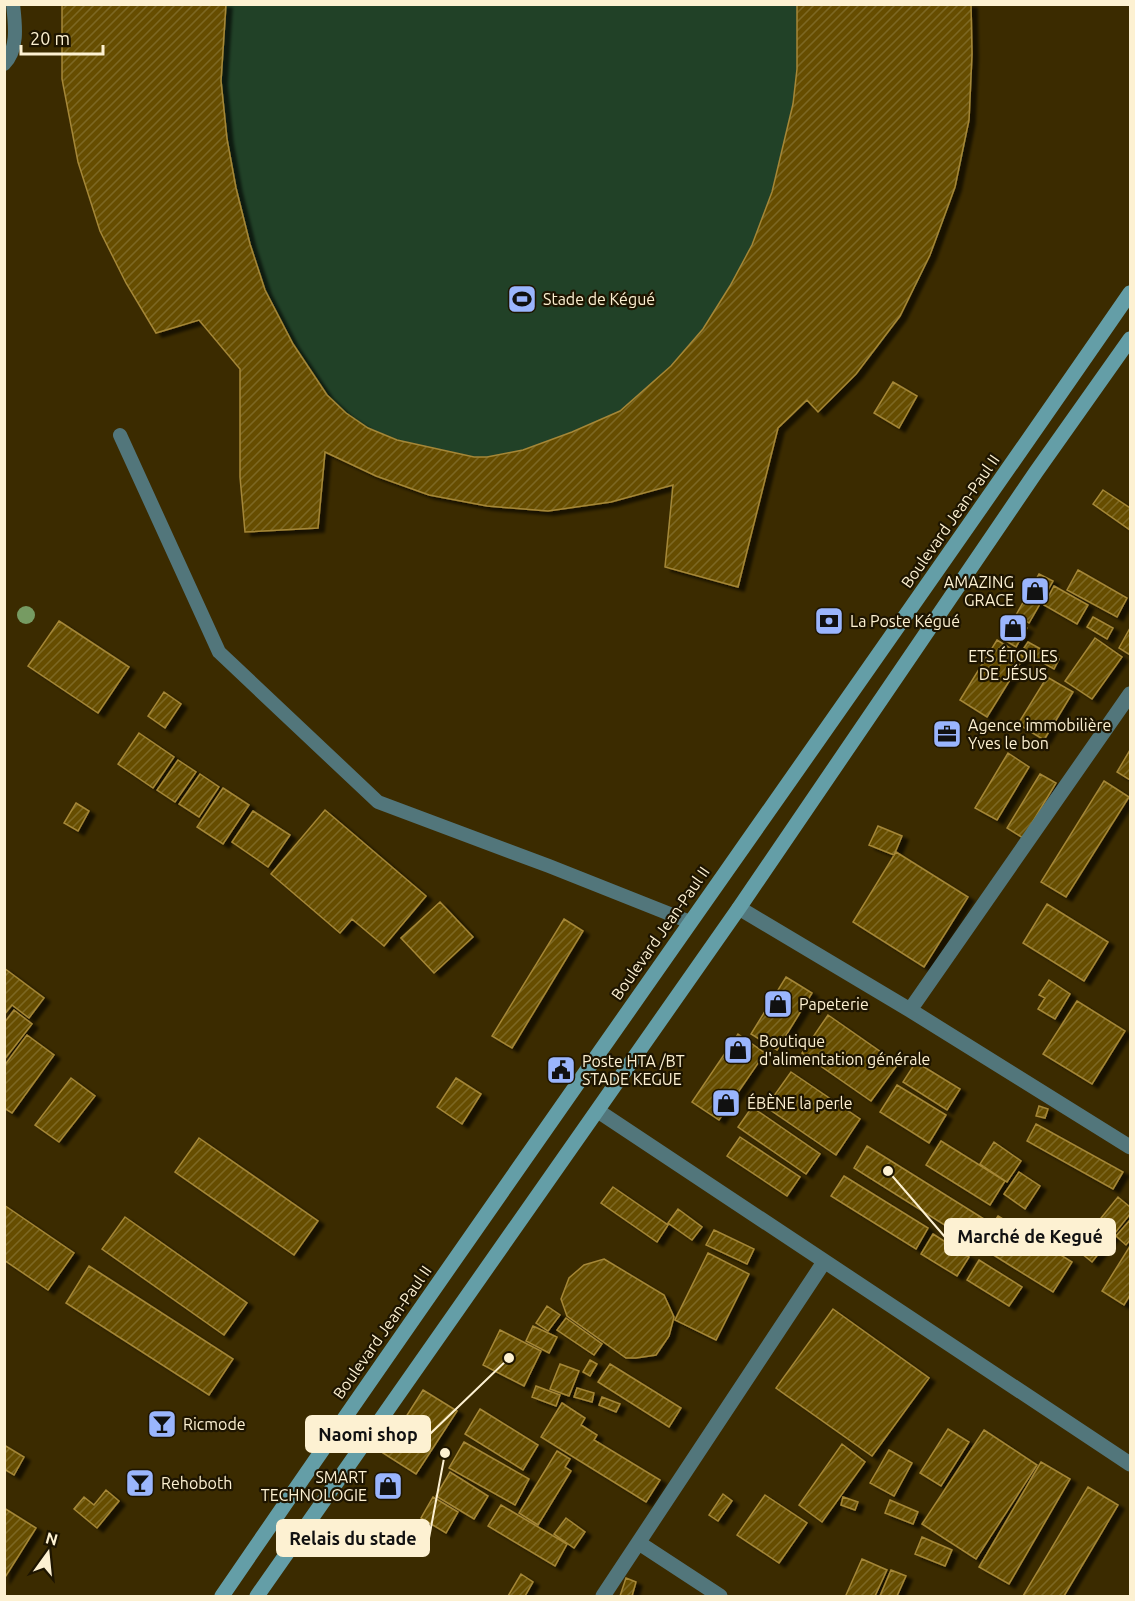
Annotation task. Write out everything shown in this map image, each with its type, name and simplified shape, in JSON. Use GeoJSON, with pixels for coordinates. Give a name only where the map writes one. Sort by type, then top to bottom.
{"type":"FeatureCollection","features":[{"type":"Feature","properties":{"kind":"main road","name":"Boulevard Jean-Paul II"},"geometry":{"type":"LineString","coordinates":[[222,1596],[510,1179],[1131,293]]}},
{"type":"Feature","properties":{"kind":"main road"},"geometry":{"type":"LineString","coordinates":[[257,1596],[598,1111],[1036,472],[1131,339]]}},
{"type":"Feature","properties":{"kind":"street"},"geometry":{"type":"LineString","coordinates":[[910,1010],[1131,694]]}},
{"type":"Feature","properties":{"kind":"street"},"geometry":{"type":"LineString","coordinates":[[739,908],[910,1010],[1131,1147]]}},
{"type":"Feature","properties":{"kind":"street"},"geometry":{"type":"LineString","coordinates":[[598,1111],[1131,1464]]}},
{"type":"Feature","properties":{"kind":"street"},"geometry":{"type":"LineString","coordinates":[[603,1596],[824,1262]]}},
{"type":"Feature","properties":{"kind":"street"},"geometry":{"type":"LineString","coordinates":[[639,1543],[720,1596]]}},
{"type":"Feature","properties":{"kind":"lane"},"geometry":{"type":"LineString","coordinates":[[4,64],[11,53],[15,31],[13,4]]}},
{"type":"Feature","properties":{"kind":"lane"},"geometry":{"type":"LineString","coordinates":[[120,435],[219,652],[378,802],[690,922]]}},
{"type":"Feature","properties":{"kind":"green space","name":"Stade de Kégué"},"geometry":{"type":"Polygon","coordinates":[[[62,5],[971,5],[972,75],[966,142],[944,220],[912,294],[892,328],[852,378],[818,412],[807,401],[778,428],[738,587],[665,567],[672,486],[611,502],[548,511],[487,506],[429,495],[376,476],[326,452],[318,528],[245,532],[240,477],[240,369],[199,320],[156,333],[126,283],[100,231],[62,79],[62,5]]]}},
{"type":"Feature","properties":{"kind":"building"},"geometry":{"type":"Polygon","coordinates":[[[62,4],[226,4],[221,81],[227,139],[236,188],[250,244],[265,290],[293,344],[327,395],[346,413],[368,428],[397,440],[474,457],[487,457],[523,450],[620,411],[671,366],[703,329],[752,245],[772,192],[793,104],[797,69],[797,4],[971,4],[972,54],[969,120],[955,187],[930,255],[900,316],[856,374],[818,412],[807,400],[778,428],[738,587],[665,567],[673,485],[611,502],[548,511],[487,506],[429,495],[376,476],[325,452],[318,528],[245,532],[240,477],[240,369],[199,320],[156,333],[126,283],[100,231],[78,162],[62,79],[62,4]]]}},
{"type":"Feature","properties":{"kind":"building"},"geometry":{"type":"Polygon","coordinates":[[[893,382],[917,396],[899,428],[874,413],[893,382]]]}},
{"type":"Feature","properties":{"kind":"building"},"geometry":{"type":"Polygon","coordinates":[[[1103,490],[1130,508],[1130,530],[1093,504],[1103,490]]]}},
{"type":"Feature","properties":{"kind":"building"},"geometry":{"type":"Polygon","coordinates":[[[1078,570],[1127,598],[1117,617],[1067,590],[1078,570]]]}},
{"type":"Feature","properties":{"kind":"building"},"geometry":{"type":"Polygon","coordinates":[[[1039,574],[1053,581],[1029,623],[1016,615],[1039,574]]]}},
{"type":"Feature","properties":{"kind":"building"},"geometry":{"type":"Polygon","coordinates":[[[1054,586],[1088,605],[1077,624],[1044,605],[1054,586]]]}},
{"type":"Feature","properties":{"kind":"building"},"geometry":{"type":"Polygon","coordinates":[[[1093,617],[1113,628],[1107,639],[1087,627],[1093,617]]]}},
{"type":"Feature","properties":{"kind":"building"},"geometry":{"type":"Polygon","coordinates":[[[1011,619],[1027,628],[1016,647],[1001,638],[1011,619]]]}},
{"type":"Feature","properties":{"kind":"building"},"geometry":{"type":"Polygon","coordinates":[[[59,621],[129,667],[98,713],[28,666],[59,621]]]}},
{"type":"Feature","properties":{"kind":"building"},"geometry":{"type":"Polygon","coordinates":[[[1130,628],[1130,655],[1119,648],[1130,628]]]}},
{"type":"Feature","properties":{"kind":"building"},"geometry":{"type":"Polygon","coordinates":[[[1095,638],[1122,657],[1092,699],[1065,681],[1095,638]]]}},
{"type":"Feature","properties":{"kind":"building"},"geometry":{"type":"Polygon","coordinates":[[[997,640],[1024,657],[987,717],[960,700],[997,640]]]}},
{"type":"Feature","properties":{"kind":"building"},"geometry":{"type":"Polygon","coordinates":[[[1028,642],[1059,659],[1054,669],[1022,651],[1028,642]]]}},
{"type":"Feature","properties":{"kind":"building"},"geometry":{"type":"Polygon","coordinates":[[[1047,677],[1073,692],[1044,740],[1018,724],[1047,677]]]}},
{"type":"Feature","properties":{"kind":"building"},"geometry":{"type":"Polygon","coordinates":[[[164,692],[181,704],[165,728],[148,716],[164,692]]]}},
{"type":"Feature","properties":{"kind":"building"},"geometry":{"type":"Polygon","coordinates":[[[139,733],[174,757],[153,788],[118,764],[139,733]]]}},
{"type":"Feature","properties":{"kind":"building"},"geometry":{"type":"Polygon","coordinates":[[[1130,750],[1130,780],[1117,772],[1130,750]]]}},
{"type":"Feature","properties":{"kind":"building"},"geometry":{"type":"Polygon","coordinates":[[[1008,753],[1029,767],[997,820],[975,808],[1008,753]]]}},
{"type":"Feature","properties":{"kind":"building"},"geometry":{"type":"Polygon","coordinates":[[[178,760],[196,772],[175,802],[157,790],[178,760]]]}},
{"type":"Feature","properties":{"kind":"building"},"geometry":{"type":"Polygon","coordinates":[[[200,774],[219,787],[199,817],[179,804],[200,774]]]}},
{"type":"Feature","properties":{"kind":"building"},"geometry":{"type":"Polygon","coordinates":[[[1040,774],[1056,783],[1023,838],[1007,828],[1040,774]]]}},
{"type":"Feature","properties":{"kind":"building"},"geometry":{"type":"Polygon","coordinates":[[[1104,781],[1129,797],[1066,897],[1041,882],[1104,781]]]}},
{"type":"Feature","properties":{"kind":"building"},"geometry":{"type":"Polygon","coordinates":[[[223,788],[249,805],[223,844],[197,827],[223,788]]]}},
{"type":"Feature","properties":{"kind":"building"},"geometry":{"type":"Polygon","coordinates":[[[76,803],[89,811],[78,831],[64,823],[76,803]]]}},
{"type":"Feature","properties":{"kind":"building"},"geometry":{"type":"Polygon","coordinates":[[[325,810],[426,896],[384,946],[352,919],[340,933],[271,874],[325,810]]]}},
{"type":"Feature","properties":{"kind":"building"},"geometry":{"type":"Polygon","coordinates":[[[253,811],[290,835],[268,867],[232,842],[253,811]]]}},
{"type":"Feature","properties":{"kind":"building"},"geometry":{"type":"Polygon","coordinates":[[[878,826],[902,836],[894,855],[869,845],[878,826]]]}},
{"type":"Feature","properties":{"kind":"building"},"geometry":{"type":"Polygon","coordinates":[[[896,852],[968,897],[924,967],[853,922],[896,852]]]}},
{"type":"Feature","properties":{"kind":"building"},"geometry":{"type":"Polygon","coordinates":[[[440,902],[473,937],[434,973],[401,938],[440,902]]]}},
{"type":"Feature","properties":{"kind":"building"},"geometry":{"type":"Polygon","coordinates":[[[1047,904],[1108,942],[1084,981],[1023,943],[1047,904]]]}},
{"type":"Feature","properties":{"kind":"building"},"geometry":{"type":"Polygon","coordinates":[[[564,919],[583,931],[512,1048],[492,1036],[564,919]]]}},
{"type":"Feature","properties":{"kind":"building"},"geometry":{"type":"Polygon","coordinates":[[[4,968],[44,998],[29,1018],[12,1005],[4,1015],[4,968]]]}},
{"type":"Feature","properties":{"kind":"building"},"geometry":{"type":"Polygon","coordinates":[[[786,977],[812,993],[777,1050],[751,1034],[786,977]]]}},
{"type":"Feature","properties":{"kind":"building"},"geometry":{"type":"Polygon","coordinates":[[[1049,980],[1070,994],[1055,1019],[1038,1009],[1045,998],[1039,995],[1049,980]]]}},
{"type":"Feature","properties":{"kind":"building"},"geometry":{"type":"Polygon","coordinates":[[[1077,1001],[1125,1031],[1092,1084],[1043,1054],[1077,1001]]]}},
{"type":"Feature","properties":{"kind":"building"},"geometry":{"type":"Polygon","coordinates":[[[14,1010],[32,1024],[4,1060],[4,1023],[14,1010]]]}},
{"type":"Feature","properties":{"kind":"building"},"geometry":{"type":"Polygon","coordinates":[[[828,1015],[898,1064],[871,1101],[802,1053],[828,1015]]]}},
{"type":"Feature","properties":{"kind":"building"},"geometry":{"type":"Polygon","coordinates":[[[738,1034],[765,1053],[719,1120],[692,1102],[738,1034]]]}},
{"type":"Feature","properties":{"kind":"building"},"geometry":{"type":"Polygon","coordinates":[[[27,1035],[54,1055],[12,1113],[4,1108],[4,1066],[27,1035]]]}},
{"type":"Feature","properties":{"kind":"building"},"geometry":{"type":"Polygon","coordinates":[[[916,1062],[960,1089],[947,1110],[903,1082],[916,1062]]]}},
{"type":"Feature","properties":{"kind":"building"},"geometry":{"type":"Polygon","coordinates":[[[791,1072],[860,1119],[836,1155],[766,1107],[791,1072]]]}},
{"type":"Feature","properties":{"kind":"building"},"geometry":{"type":"Polygon","coordinates":[[[71,1078],[95,1096],[59,1142],[35,1125],[71,1078]]]}},
{"type":"Feature","properties":{"kind":"building"},"geometry":{"type":"Polygon","coordinates":[[[456,1078],[481,1094],[462,1124],[437,1107],[456,1078]]]}},
{"type":"Feature","properties":{"kind":"building"},"geometry":{"type":"Polygon","coordinates":[[[897,1085],[946,1115],[929,1143],[880,1112],[897,1085]]]}},
{"type":"Feature","properties":{"kind":"building"},"geometry":{"type":"Polygon","coordinates":[[[1039,1106],[1048,1109],[1045,1118],[1036,1116],[1039,1106]]]}},
{"type":"Feature","properties":{"kind":"building"},"geometry":{"type":"Polygon","coordinates":[[[752,1107],[820,1154],[806,1174],[738,1127],[752,1107]]]}},
{"type":"Feature","properties":{"kind":"building"},"geometry":{"type":"Polygon","coordinates":[[[1036,1124],[1123,1172],[1113,1189],[1027,1141],[1036,1124]]]}},
{"type":"Feature","properties":{"kind":"building"},"geometry":{"type":"Polygon","coordinates":[[[740,1137],[800,1177],[787,1196],[727,1156],[740,1137]]]}},
{"type":"Feature","properties":{"kind":"building"},"geometry":{"type":"Polygon","coordinates":[[[199,1138],[318,1221],[294,1255],[175,1172],[199,1138]]]}},
{"type":"Feature","properties":{"kind":"building"},"geometry":{"type":"Polygon","coordinates":[[[941,1141],[1005,1181],[990,1205],[926,1165],[941,1141]]]}},
{"type":"Feature","properties":{"kind":"building"},"geometry":{"type":"Polygon","coordinates":[[[994,1142],[1021,1161],[1007,1182],[980,1164],[994,1142]]]}},
{"type":"Feature","properties":{"kind":"building"},"geometry":{"type":"Polygon","coordinates":[[[867,1146],[984,1219],[970,1241],[854,1168],[867,1146]]]}},
{"type":"Feature","properties":{"kind":"building"},"geometry":{"type":"Polygon","coordinates":[[[1019,1172],[1040,1186],[1025,1209],[1004,1194],[1019,1172]]]}},
{"type":"Feature","properties":{"kind":"building"},"geometry":{"type":"Polygon","coordinates":[[[844,1176],[928,1228],[916,1249],[831,1196],[844,1176]]]}},
{"type":"Feature","properties":{"kind":"building"},"geometry":{"type":"Polygon","coordinates":[[[613,1187],[668,1225],[657,1242],[601,1203],[613,1187]]]}},
{"type":"Feature","properties":{"kind":"building"},"geometry":{"type":"Polygon","coordinates":[[[1118,1197],[1130,1207],[1130,1214],[1092,1262],[1076,1249],[1118,1197]]]}},
{"type":"Feature","properties":{"kind":"building"},"geometry":{"type":"Polygon","coordinates":[[[4,1205],[74,1253],[48,1290],[4,1260],[4,1205]]]}},
{"type":"Feature","properties":{"kind":"building"},"geometry":{"type":"Polygon","coordinates":[[[678,1209],[702,1227],[692,1240],[668,1223],[678,1209]]]}},
{"type":"Feature","properties":{"kind":"building"},"geometry":{"type":"Polygon","coordinates":[[[998,1216],[1072,1262],[1053,1292],[979,1246],[998,1216]]]}},
{"type":"Feature","properties":{"kind":"building"},"geometry":{"type":"Polygon","coordinates":[[[125,1217],[247,1303],[224,1335],[102,1249],[125,1217]]]}},
{"type":"Feature","properties":{"kind":"building"},"geometry":{"type":"Polygon","coordinates":[[[1130,1220],[1130,1240],[1126,1245],[1116,1236],[1130,1220]]]}},
{"type":"Feature","properties":{"kind":"building"},"geometry":{"type":"Polygon","coordinates":[[[714,1230],[754,1249],[747,1264],[706,1245],[714,1230]]]}},
{"type":"Feature","properties":{"kind":"building"},"geometry":{"type":"Polygon","coordinates":[[[933,1234],[969,1257],[957,1276],[921,1254],[933,1234]]]}},
{"type":"Feature","properties":{"kind":"building"},"geometry":{"type":"Polygon","coordinates":[[[1130,1246],[1130,1295],[1124,1305],[1102,1291],[1130,1246]]]}},
{"type":"Feature","properties":{"kind":"building"},"geometry":{"type":"Polygon","coordinates":[[[708,1253],[749,1274],[716,1340],[675,1320],[708,1253]]]}},
{"type":"Feature","properties":{"kind":"building"},"geometry":{"type":"Polygon","coordinates":[[[604,1259],[664,1295],[674,1317],[669,1336],[656,1355],[626,1358],[567,1316],[561,1299],[569,1278],[584,1265],[604,1259]]]}},
{"type":"Feature","properties":{"kind":"building"},"geometry":{"type":"Polygon","coordinates":[[[979,1260],[1022,1287],[1009,1306],[967,1280],[979,1260]]]}},
{"type":"Feature","properties":{"kind":"building"},"geometry":{"type":"Polygon","coordinates":[[[89,1266],[233,1359],[209,1395],[66,1303],[89,1266]]]}},
{"type":"Feature","properties":{"kind":"building"},"geometry":{"type":"Polygon","coordinates":[[[547,1306],[560,1315],[548,1331],[536,1323],[547,1306]]]}},
{"type":"Feature","properties":{"kind":"building"},"geometry":{"type":"Polygon","coordinates":[[[833,1309],[929,1378],[872,1456],[776,1388],[833,1309]]]}},
{"type":"Feature","properties":{"kind":"building"},"geometry":{"type":"Polygon","coordinates":[[[566,1318],[602,1344],[594,1355],[557,1330],[566,1318]]]}},
{"type":"Feature","properties":{"kind":"building"},"geometry":{"type":"Polygon","coordinates":[[[533,1326],[557,1337],[549,1353],[526,1341],[533,1326]]]}},
{"type":"Feature","properties":{"kind":"building"},"geometry":{"type":"Polygon","coordinates":[[[500,1330],[541,1351],[524,1386],[483,1365],[500,1330]]]}},
{"type":"Feature","properties":{"kind":"building"},"geometry":{"type":"Polygon","coordinates":[[[590,1360],[597,1364],[590,1376],[583,1372],[590,1360]]]}},
{"type":"Feature","properties":{"kind":"building"},"geometry":{"type":"Polygon","coordinates":[[[560,1364],[579,1371],[569,1396],[550,1389],[560,1364]]]}},
{"type":"Feature","properties":{"kind":"building"},"geometry":{"type":"Polygon","coordinates":[[[610,1364],[681,1408],[669,1427],[598,1382],[610,1364]]]}},
{"type":"Feature","properties":{"kind":"building"},"geometry":{"type":"Polygon","coordinates":[[[536,1386],[560,1395],[556,1406],[532,1397],[536,1386]]]}},
{"type":"Feature","properties":{"kind":"building"},"geometry":{"type":"Polygon","coordinates":[[[577,1388],[594,1393],[592,1402],[574,1397],[577,1388]]]}},
{"type":"Feature","properties":{"kind":"building"},"geometry":{"type":"Polygon","coordinates":[[[423,1390],[457,1411],[416,1474],[383,1453],[423,1390]]]}},
{"type":"Feature","properties":{"kind":"building"},"geometry":{"type":"Polygon","coordinates":[[[602,1397],[620,1404],[616,1412],[599,1405],[602,1397]]]}},
{"type":"Feature","properties":{"kind":"building"},"geometry":{"type":"Polygon","coordinates":[[[562,1403],[585,1418],[581,1425],[597,1435],[594,1440],[660,1480],[646,1502],[541,1437],[562,1403]]]}},
{"type":"Feature","properties":{"kind":"building"},"geometry":{"type":"Polygon","coordinates":[[[480,1409],[538,1445],[523,1470],[465,1434],[480,1409]]]}},
{"type":"Feature","properties":{"kind":"building"},"geometry":{"type":"Polygon","coordinates":[[[948,1429],[969,1442],[941,1486],[920,1473],[948,1429]]]}},
{"type":"Feature","properties":{"kind":"building"},"geometry":{"type":"Polygon","coordinates":[[[984,1430],[1037,1465],[976,1559],[922,1524],[984,1430]]]}},
{"type":"Feature","properties":{"kind":"building"},"geometry":{"type":"Polygon","coordinates":[[[464,1442],[529,1479],[515,1505],[449,1468],[464,1442]]]}},
{"type":"Feature","properties":{"kind":"building"},"geometry":{"type":"Polygon","coordinates":[[[842,1444],[865,1462],[822,1522],[799,1505],[842,1444]]]}},
{"type":"Feature","properties":{"kind":"building"},"geometry":{"type":"Polygon","coordinates":[[[4,1445],[24,1457],[14,1475],[4,1469],[4,1445]]]}},
{"type":"Feature","properties":{"kind":"building"},"geometry":{"type":"Polygon","coordinates":[[[889,1450],[912,1463],[894,1496],[870,1483],[889,1450]]]}},
{"type":"Feature","properties":{"kind":"building"},"geometry":{"type":"Polygon","coordinates":[[[557,1451],[570,1459],[565,1467],[571,1471],[538,1525],[519,1513],[557,1451]]]}},
{"type":"Feature","properties":{"kind":"building"},"geometry":{"type":"Polygon","coordinates":[[[1041,1462],[1070,1479],[1009,1584],[979,1567],[1041,1462]]]}},
{"type":"Feature","properties":{"kind":"building"},"geometry":{"type":"Polygon","coordinates":[[[450,1472],[488,1496],[474,1519],[436,1496],[450,1472]]]}},
{"type":"Feature","properties":{"kind":"building"},"geometry":{"type":"Polygon","coordinates":[[[1088,1487],[1118,1505],[1064,1596],[1023,1596],[1088,1487]]]}},
{"type":"Feature","properties":{"kind":"building"},"geometry":{"type":"Polygon","coordinates":[[[106,1490],[119,1501],[97,1528],[74,1509],[84,1497],[94,1505],[106,1490]]]}},
{"type":"Feature","properties":{"kind":"building"},"geometry":{"type":"Polygon","coordinates":[[[723,1494],[732,1501],[718,1521],[709,1515],[723,1494]]]}},
{"type":"Feature","properties":{"kind":"building"},"geometry":{"type":"Polygon","coordinates":[[[765,1495],[807,1523],[779,1563],[737,1535],[765,1495]]]}},
{"type":"Feature","properties":{"kind":"building"},"geometry":{"type":"Polygon","coordinates":[[[433,1497],[458,1512],[446,1533],[421,1518],[433,1497]]]}},
{"type":"Feature","properties":{"kind":"building"},"geometry":{"type":"Polygon","coordinates":[[[843,1497],[858,1502],[855,1510],[841,1505],[843,1497]]]}},
{"type":"Feature","properties":{"kind":"building"},"geometry":{"type":"Polygon","coordinates":[[[890,1500],[918,1512],[913,1524],[885,1513],[890,1500]]]}},
{"type":"Feature","properties":{"kind":"building"},"geometry":{"type":"Polygon","coordinates":[[[501,1505],[567,1544],[555,1566],[488,1526],[501,1505]]]}},
{"type":"Feature","properties":{"kind":"building"},"geometry":{"type":"Polygon","coordinates":[[[4,1508],[36,1528],[4,1579],[4,1508]]]}},
{"type":"Feature","properties":{"kind":"building"},"geometry":{"type":"Polygon","coordinates":[[[566,1518],[585,1532],[574,1548],[554,1534],[566,1518]]]}},
{"type":"Feature","properties":{"kind":"building"},"geometry":{"type":"Polygon","coordinates":[[[922,1537],[952,1550],[945,1566],[915,1554],[922,1537]]]}},
{"type":"Feature","properties":{"kind":"building"},"geometry":{"type":"Polygon","coordinates":[[[862,1559],[887,1570],[875,1596],[846,1595],[862,1559]]]}},
{"type":"Feature","properties":{"kind":"building"},"geometry":{"type":"Polygon","coordinates":[[[891,1570],[906,1576],[897,1596],[880,1596],[891,1570]]]}},
{"type":"Feature","properties":{"kind":"building"},"geometry":{"type":"Polygon","coordinates":[[[521,1574],[533,1582],[525,1596],[508,1596],[521,1574]]]}},
{"type":"Feature","properties":{"kind":"building"},"geometry":{"type":"Polygon","coordinates":[[[626,1578],[636,1582],[632,1596],[620,1596],[626,1578]]]}},
{"type":"Feature","properties":{"kind":"place","name":"Stade de Kégué"},"geometry":{"type":"Point","coordinates":[522,299]}},
{"type":"Feature","properties":{"kind":"place","name":"AMAZING GRACE"},"geometry":{"type":"Point","coordinates":[1035,591]}},
{"type":"Feature","properties":{"kind":"place","name":"La Poste Kégué"},"geometry":{"type":"Point","coordinates":[829,621]}},
{"type":"Feature","properties":{"kind":"place","name":"ETS ÉTOILES DE JÉSUS"},"geometry":{"type":"Point","coordinates":[1013,628]}},
{"type":"Feature","properties":{"kind":"place","name":"Agence immobilière Yves le bon"},"geometry":{"type":"Point","coordinates":[947,734]}},
{"type":"Feature","properties":{"kind":"place","name":"Papeterie"},"geometry":{"type":"Point","coordinates":[778,1004]}},
{"type":"Feature","properties":{"kind":"place","name":"Boutique d'alimentation générale"},"geometry":{"type":"Point","coordinates":[738,1050]}},
{"type":"Feature","properties":{"kind":"place","name":"Poste HTA /BT STADE KEGUE"},"geometry":{"type":"Point","coordinates":[561,1070]}},
{"type":"Feature","properties":{"kind":"place","name":"ÉBÈNE la perle"},"geometry":{"type":"Point","coordinates":[726,1103]}},
{"type":"Feature","properties":{"kind":"place","name":"Marché de Kegué"},"geometry":{"type":"Point","coordinates":[888,1171]}},
{"type":"Feature","properties":{"kind":"place","name":"Naomi shop"},"geometry":{"type":"Point","coordinates":[509,1358]}},
{"type":"Feature","properties":{"kind":"place","name":"Ricmode"},"geometry":{"type":"Point","coordinates":[162,1424]}},
{"type":"Feature","properties":{"kind":"place","name":"Relais du stade"},"geometry":{"type":"Point","coordinates":[445,1453]}},
{"type":"Feature","properties":{"kind":"place","name":"Rehoboth"},"geometry":{"type":"Point","coordinates":[140,1483]}},
{"type":"Feature","properties":{"kind":"place","name":"SMART TECHNOLOGIE"},"geometry":{"type":"Point","coordinates":[388,1486]}}]}
